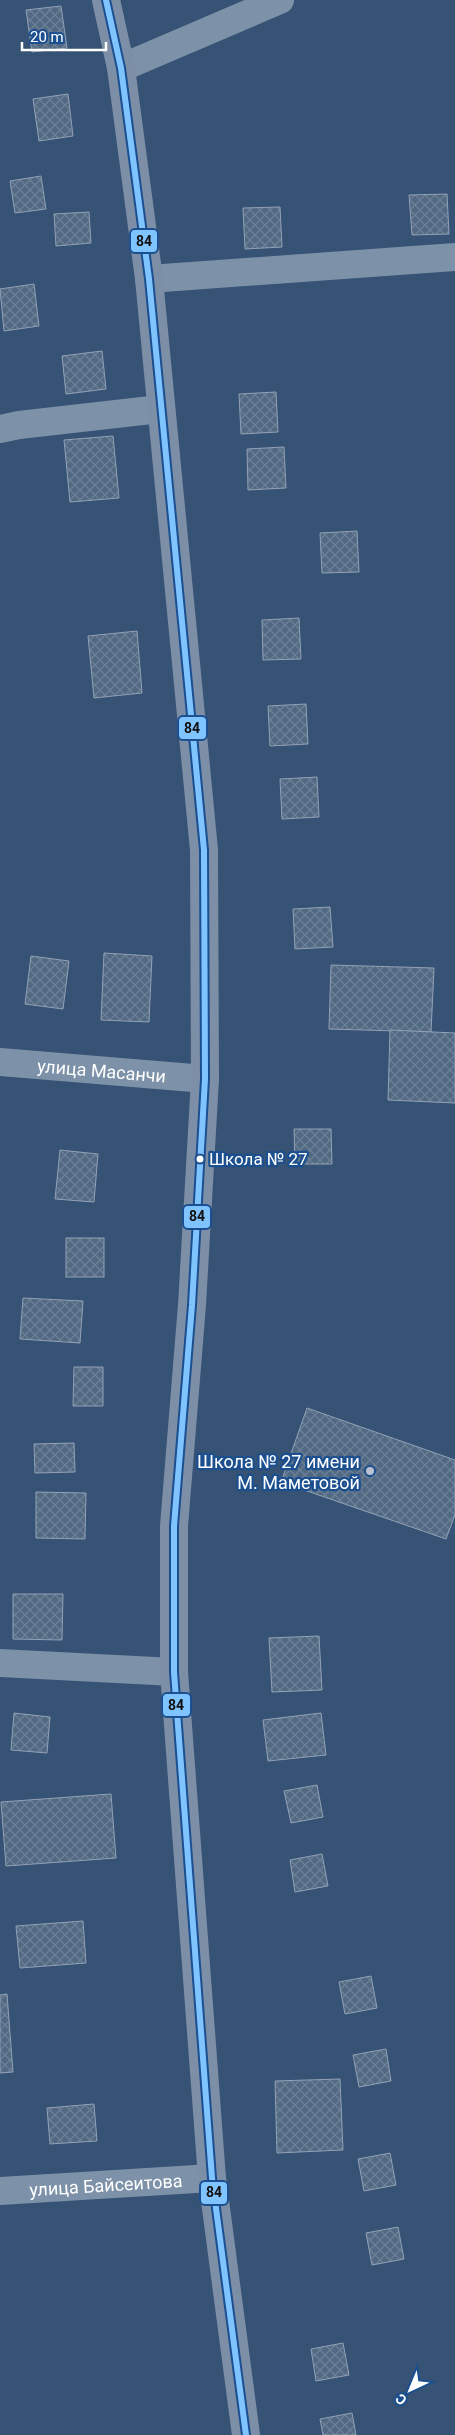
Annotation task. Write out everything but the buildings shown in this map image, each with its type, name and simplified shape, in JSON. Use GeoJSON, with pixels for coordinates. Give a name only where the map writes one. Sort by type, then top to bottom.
{"type":"FeatureCollection","features":[{"type":"Feature","properties":{"kind":"main road"},"geometry":{"type":"LineString","coordinates":[[109,2],[121,68],[149,279],[204,850],[205,1079],[192,1305],[174,1526],[174,1672],[212,2178],[246,2435]]}},
{"type":"Feature","properties":{"kind":"street"},"geometry":{"type":"LineString","coordinates":[[121,68],[280,0]]}},
{"type":"Feature","properties":{"kind":"street"},"geometry":{"type":"LineString","coordinates":[[149,279],[455,257]]}},
{"type":"Feature","properties":{"kind":"street"},"geometry":{"type":"LineString","coordinates":[[0,429],[19,424],[160,408]]}},
{"type":"Feature","properties":{"kind":"street","name":"улица Масанчи"},"geometry":{"type":"LineString","coordinates":[[0,1062],[205,1079]]}},
{"type":"Feature","properties":{"kind":"street"},"geometry":{"type":"LineString","coordinates":[[0,1663],[174,1672]]}},
{"type":"Feature","properties":{"kind":"street","name":"улица Байсеитова"},"geometry":{"type":"LineString","coordinates":[[0,2191],[212,2178]]}},
{"type":"Feature","properties":{"kind":"transit line","name":"84"},"geometry":{"type":"LineString","coordinates":[[106,0],[121,68],[149,279],[204,850],[205,1079],[192,1305],[174,1526],[174,1672],[212,2178],[246,2435]]}},
{"type":"Feature","properties":{"kind":"place","name":"Школа № 27"},"geometry":{"type":"Point","coordinates":[200,1159]}},
{"type":"Feature","properties":{"kind":"place","name":"Школа № 27 имени М. Маметовой"},"geometry":{"type":"Point","coordinates":[370,1471]}}]}
